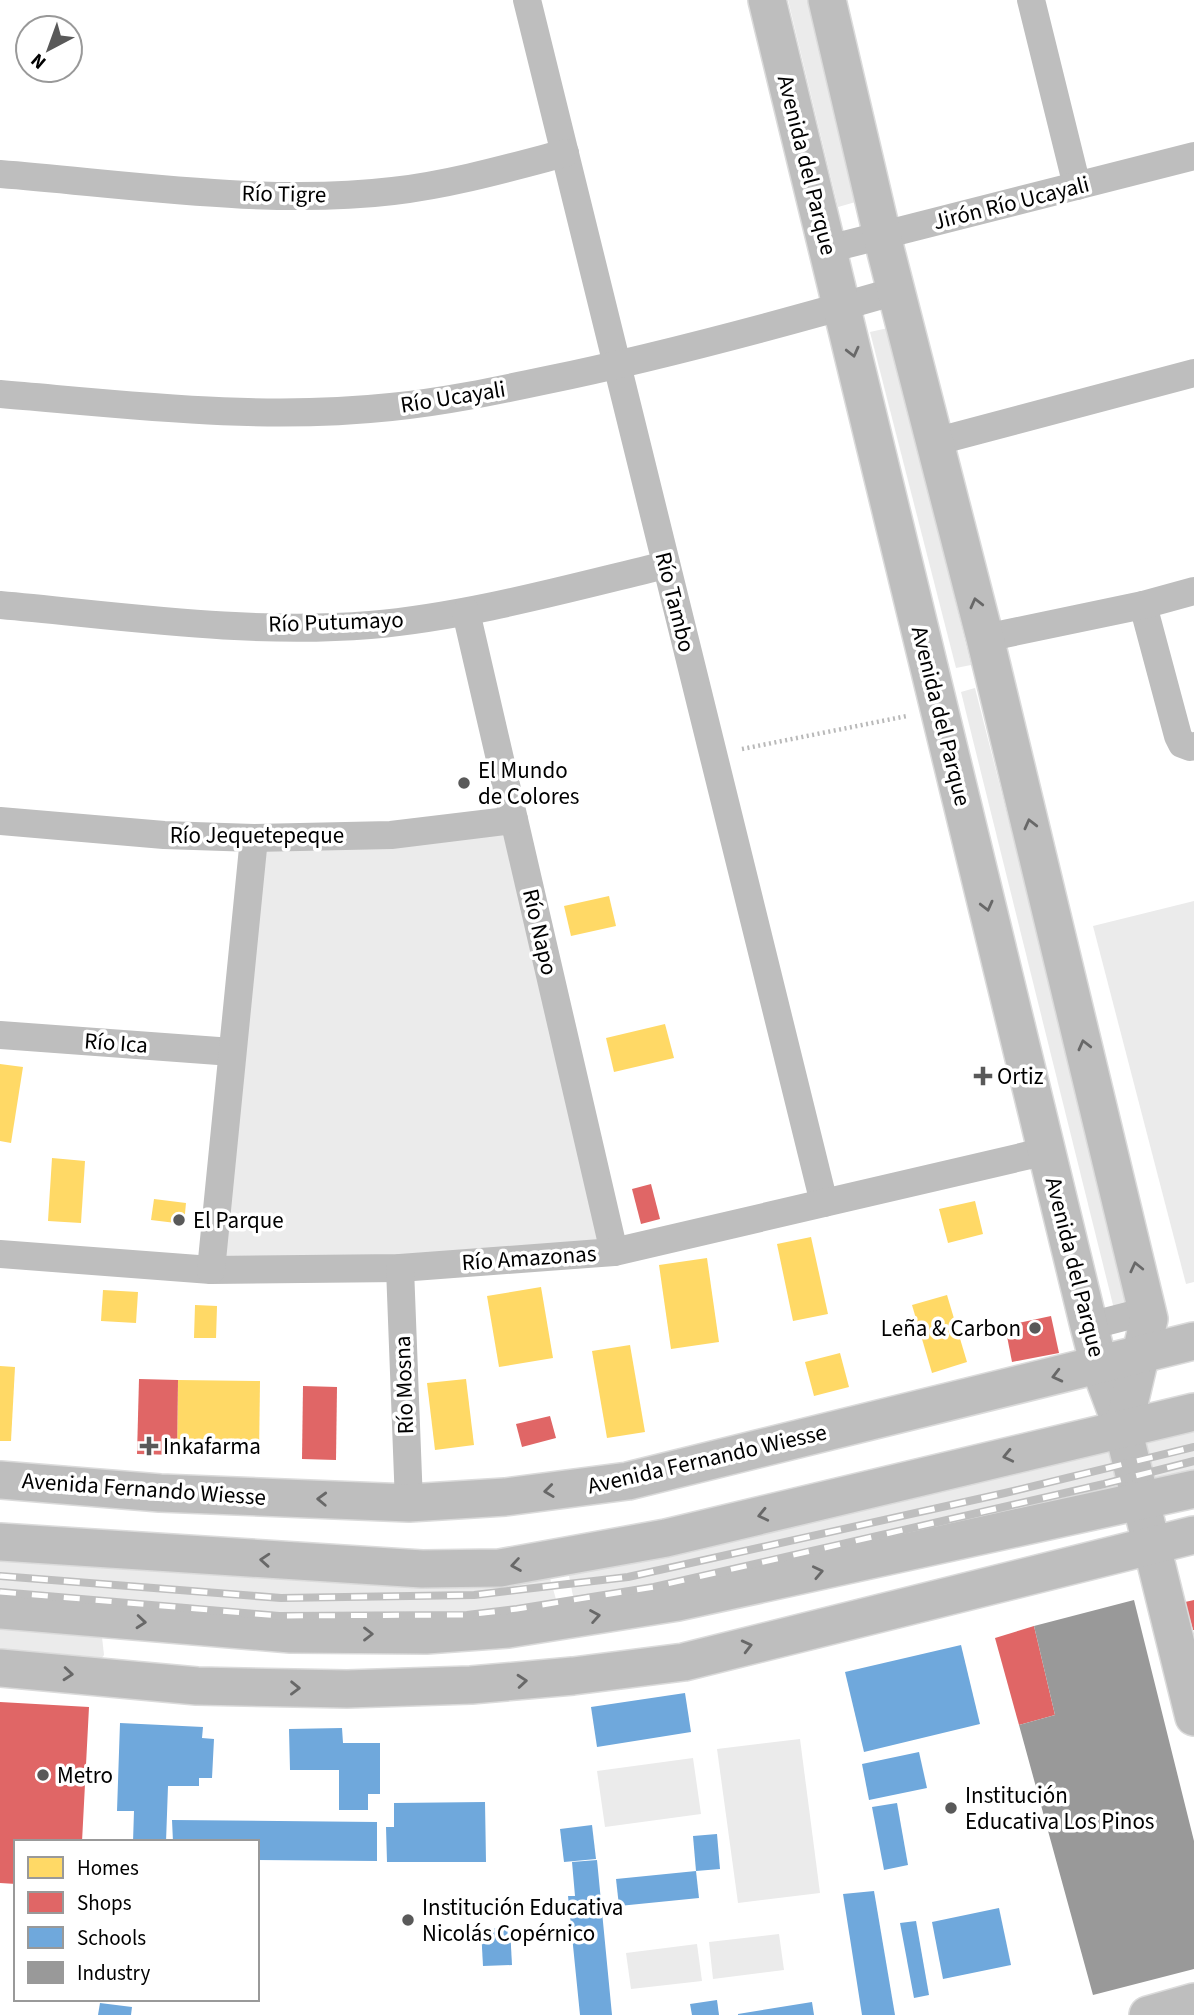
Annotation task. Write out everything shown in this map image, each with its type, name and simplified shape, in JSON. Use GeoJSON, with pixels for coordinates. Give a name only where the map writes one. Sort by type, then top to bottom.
{"type":"FeatureCollection","features":[{"type":"Feature","properties":{"kind":"main road","name":"Avenida del Parque"},"geometry":{"type":"LineString","coordinates":[[767,0],[1089,1326],[1099,1366],[1124,1429],[1194,1717]]}},
{"type":"Feature","properties":{"kind":"main road","name":"Avenida del Parque"},"geometry":{"type":"LineString","coordinates":[[827,0],[882,235],[985,638],[1149,1319],[1124,1429]]}},
{"type":"Feature","properties":{"kind":"main road","name":"Avenida Fernando Wiesse"},"geometry":{"type":"LineString","coordinates":[[0,1480],[160,1493],[409,1503],[505,1497],[628,1482],[1194,1341]]}},
{"type":"Feature","properties":{"kind":"main road"},"geometry":{"type":"LineString","coordinates":[[0,1542],[422,1569],[500,1568],[666,1538],[1194,1412]]}},
{"type":"Feature","properties":{"kind":"main road"},"geometry":{"type":"LineString","coordinates":[[0,1611],[291,1634],[426,1634],[508,1629],[678,1602],[1194,1489]]}},
{"type":"Feature","properties":{"kind":"main road"},"geometry":{"type":"LineString","coordinates":[[0,1668],[197,1686],[347,1689],[471,1685],[573,1676],[684,1662],[1194,1535]]}},
{"type":"Feature","properties":{"kind":"main road"},"geometry":{"type":"LineString","coordinates":[[1148,2015],[1194,2002]]}},
{"type":"Feature","properties":{"kind":"street","name":"Río Tambo"},"geometry":{"type":"LineString","coordinates":[[527,0],[824,1203]]}},
{"type":"Feature","properties":{"kind":"street"},"geometry":{"type":"LineString","coordinates":[[1031,0],[1077,186]]}},
{"type":"Feature","properties":{"kind":"street","name":"Río Tigre"},"geometry":{"type":"LineString","coordinates":[[0,174],[212,192],[312,196],[393,191],[466,180],[565,153]]}},
{"type":"Feature","properties":{"kind":"street","name":"Jirón Río Ucayali"},"geometry":{"type":"LineString","coordinates":[[828,249],[1194,156]]}},
{"type":"Feature","properties":{"kind":"street","name":"Río Ucayali"},"geometry":{"type":"LineString","coordinates":[[0,394],[213,413],[301,413],[390,407],[474,395],[617,366],[896,291]]}},
{"type":"Feature","properties":{"kind":"street"},"geometry":{"type":"LineString","coordinates":[[934,442],[1194,373]]}},
{"type":"Feature","properties":{"kind":"street","name":"Río Putumayo"},"geometry":{"type":"LineString","coordinates":[[0,605],[207,624],[302,627],[370,625],[466,612],[666,565]]}},
{"type":"Feature","properties":{"kind":"street"},"geometry":{"type":"LineString","coordinates":[[985,638],[1143,606],[1194,591]]}},
{"type":"Feature","properties":{"kind":"street"},"geometry":{"type":"LineString","coordinates":[[1143,606],[1178,736],[1182,744],[1194,746]]}},
{"type":"Feature","properties":{"kind":"street","name":"Río Napo"},"geometry":{"type":"LineString","coordinates":[[466,612],[614,1252]]}},
{"type":"Feature","properties":{"kind":"street","name":"Río Jequetepeque"},"geometry":{"type":"LineString","coordinates":[[0,821],[164,835],[254,838],[391,835],[514,820]]}},
{"type":"Feature","properties":{"kind":"street"},"geometry":{"type":"LineString","coordinates":[[211,1270],[254,838]]}},
{"type":"Feature","properties":{"kind":"street","name":"Río Ica"},"geometry":{"type":"LineString","coordinates":[[0,1035],[233,1052]]}},
{"type":"Feature","properties":{"kind":"street","name":"Río Amazonas"},"geometry":{"type":"LineString","coordinates":[[0,1254],[211,1270],[400,1268],[614,1252],[1047,1151]]}},
{"type":"Feature","properties":{"kind":"street","name":"Río Mosna"},"geometry":{"type":"LineString","coordinates":[[400,1268],[409,1503]]}},
{"type":"Feature","properties":{"kind":"street"},"geometry":{"type":"LineString","coordinates":[[1089,1326],[1147,1311]]}},
{"type":"Feature","properties":{"kind":"path"},"geometry":{"type":"LineString","coordinates":[[741,749],[907,716]]}},
{"type":"Feature","properties":{"kind":"shaded area"},"geometry":{"type":"Polygon","coordinates":[[[788,0],[809,0],[859,201],[838,207],[788,0]]]}},
{"type":"Feature","properties":{"kind":"shaded area"},"geometry":{"type":"Polygon","coordinates":[[[888,328],[971,665],[956,668],[870,332],[888,328]]]}},
{"type":"Feature","properties":{"kind":"shaded area"},"geometry":{"type":"Polygon","coordinates":[[[975,688],[1133,1309],[1115,1313],[961,692],[975,688]]]}},
{"type":"Feature","properties":{"kind":"shaded area"},"geometry":{"type":"Polygon","coordinates":[[[514,820],[614,1252],[211,1270],[254,838],[514,820]]]}},
{"type":"Feature","properties":{"kind":"shaded area"},"geometry":{"type":"Polygon","coordinates":[[[1194,901],[1194,1282],[1186,1284],[1093,926],[1194,901]]]}},
{"type":"Feature","properties":{"kind":"shaded area"},"geometry":{"type":"Polygon","coordinates":[[[1194,1422],[1194,1476],[1146,1481],[1143,1433],[1194,1422]]]}},
{"type":"Feature","properties":{"kind":"shaded area"},"geometry":{"type":"Polygon","coordinates":[[[1111,1449],[1122,1478],[1118,1493],[678,1590],[574,1601],[569,1576],[575,1569],[1111,1449]]]}},
{"type":"Feature","properties":{"kind":"shaded area"},"geometry":{"type":"Polygon","coordinates":[[[0,1552],[542,1574],[550,1578],[557,1603],[547,1613],[295,1623],[0,1597],[0,1552]]]}},
{"type":"Feature","properties":{"kind":"shaded area"},"geometry":{"type":"Polygon","coordinates":[[[0,1620],[93,1628],[102,1637],[104,1655],[97,1664],[0,1656],[0,1620]]]}},
{"type":"Feature","properties":{"kind":"shaded area"},"geometry":{"type":"Polygon","coordinates":[[[800,1739],[820,1893],[738,1903],[717,1749],[800,1739]]]}},
{"type":"Feature","properties":{"kind":"shaded area"},"geometry":{"type":"Polygon","coordinates":[[[693,1758],[701,1814],[605,1827],[597,1771],[693,1758]]]}},
{"type":"Feature","properties":{"kind":"shaded area"},"geometry":{"type":"Polygon","coordinates":[[[779,1934],[784,1970],[713,1979],[709,1942],[779,1934]]]}},
{"type":"Feature","properties":{"kind":"shaded area"},"geometry":{"type":"Polygon","coordinates":[[[697,1944],[702,1981],[631,1989],[626,1953],[697,1944]]]}},
{"type":"Feature","properties":{"kind":"building: Homes"},"geometry":{"type":"Polygon","coordinates":[[[609,896],[616,926],[571,936],[564,906],[609,896]]]}},
{"type":"Feature","properties":{"kind":"building: Homes"},"geometry":{"type":"Polygon","coordinates":[[[665,1024],[674,1058],[614,1072],[606,1038],[665,1024]]]}},
{"type":"Feature","properties":{"kind":"building: Homes"},"geometry":{"type":"Polygon","coordinates":[[[0,1064],[23,1067],[11,1143],[0,1141],[0,1064]]]}},
{"type":"Feature","properties":{"kind":"building: Homes"},"geometry":{"type":"Polygon","coordinates":[[[52,1158],[85,1161],[81,1223],[48,1221],[52,1158]]]}},
{"type":"Feature","properties":{"kind":"building: Homes"},"geometry":{"type":"Polygon","coordinates":[[[154,1199],[186,1203],[184,1224],[151,1220],[154,1199]]]}},
{"type":"Feature","properties":{"kind":"building: Homes"},"geometry":{"type":"Polygon","coordinates":[[[975,1201],[983,1234],[948,1243],[939,1209],[975,1201]]]}},
{"type":"Feature","properties":{"kind":"building: Homes"},"geometry":{"type":"Polygon","coordinates":[[[811,1237],[828,1314],[793,1321],[777,1244],[811,1237]]]}},
{"type":"Feature","properties":{"kind":"building: Homes"},"geometry":{"type":"Polygon","coordinates":[[[707,1258],[719,1342],[671,1349],[659,1265],[707,1258]]]}},
{"type":"Feature","properties":{"kind":"building: Homes"},"geometry":{"type":"Polygon","coordinates":[[[541,1287],[553,1358],[499,1367],[487,1296],[541,1287]]]}},
{"type":"Feature","properties":{"kind":"building: Homes"},"geometry":{"type":"Polygon","coordinates":[[[103,1290],[138,1292],[136,1323],[101,1321],[103,1290]]]}},
{"type":"Feature","properties":{"kind":"building: Homes"},"geometry":{"type":"Polygon","coordinates":[[[947,1295],[967,1362],[932,1373],[912,1305],[947,1295]]]}},
{"type":"Feature","properties":{"kind":"building: Homes"},"geometry":{"type":"Polygon","coordinates":[[[195,1305],[217,1306],[216,1338],[194,1338],[195,1305]]]}},
{"type":"Feature","properties":{"kind":"building: Homes"},"geometry":{"type":"Polygon","coordinates":[[[630,1345],[645,1432],[607,1438],[592,1351],[630,1345]]]}},
{"type":"Feature","properties":{"kind":"building: Homes"},"geometry":{"type":"Polygon","coordinates":[[[840,1353],[849,1387],[814,1396],[805,1362],[840,1353]]]}},
{"type":"Feature","properties":{"kind":"building: Homes"},"geometry":{"type":"Polygon","coordinates":[[[0,1366],[15,1367],[11,1441],[0,1441],[0,1366]]]}},
{"type":"Feature","properties":{"kind":"building: Homes"},"geometry":{"type":"Polygon","coordinates":[[[466,1379],[474,1445],[435,1450],[427,1383],[466,1379]]]}},
{"type":"Feature","properties":{"kind":"building: Homes"},"geometry":{"type":"Polygon","coordinates":[[[178,1380],[260,1381],[259,1456],[177,1455],[178,1380]]]}},
{"type":"Feature","properties":{"kind":"building: Shops"},"geometry":{"type":"Polygon","coordinates":[[[651,1184],[660,1219],[641,1224],[632,1189],[651,1184]]]}},
{"type":"Feature","properties":{"kind":"building: Shops"},"geometry":{"type":"Polygon","coordinates":[[[1051,1316],[1059,1353],[1012,1362],[1005,1326],[1051,1316]]]}},
{"type":"Feature","properties":{"kind":"building: Shops"},"geometry":{"type":"Polygon","coordinates":[[[139,1379],[178,1380],[177,1455],[137,1454],[139,1379]]]}},
{"type":"Feature","properties":{"kind":"building: Shops"},"geometry":{"type":"Polygon","coordinates":[[[303,1386],[337,1387],[336,1460],[302,1459],[303,1386]]]}},
{"type":"Feature","properties":{"kind":"building: Shops"},"geometry":{"type":"Polygon","coordinates":[[[550,1416],[556,1438],[522,1447],[516,1424],[550,1416]]]}},
{"type":"Feature","properties":{"kind":"building: Shops"},"geometry":{"type":"Polygon","coordinates":[[[1194,1600],[1194,1630],[1193,1630],[1185,1602],[1194,1600]]]}},
{"type":"Feature","properties":{"kind":"building: Shops"},"geometry":{"type":"Polygon","coordinates":[[[1034,1626],[1055,1715],[1019,1725],[995,1638],[1034,1626]]]}},
{"type":"Feature","properties":{"kind":"building: Shops","name":"Metro"},"geometry":{"type":"Polygon","coordinates":[[[0,1702],[89,1707],[82,1840],[14,1840],[14,1884],[0,1883],[0,1702]]]}},
{"type":"Feature","properties":{"kind":"building: Schools"},"geometry":{"type":"Polygon","coordinates":[[[961,1645],[980,1724],[864,1752],[845,1672],[961,1645]]]}},
{"type":"Feature","properties":{"kind":"building: Schools"},"geometry":{"type":"Polygon","coordinates":[[[685,1693],[691,1732],[597,1747],[591,1707],[685,1693]]]}},
{"type":"Feature","properties":{"kind":"building: Schools"},"geometry":{"type":"Polygon","coordinates":[[[120,1723],[203,1727],[202,1738],[214,1739],[212,1778],[199,1778],[199,1786],[168,1786],[166,1840],[133,1840],[134,1811],[117,1811],[120,1723]]]}},
{"type":"Feature","properties":{"kind":"building: Schools"},"geometry":{"type":"Polygon","coordinates":[[[342,1728],[343,1743],[380,1743],[380,1794],[368,1794],[368,1810],[339,1810],[339,1770],[290,1770],[289,1729],[342,1728]]]}},
{"type":"Feature","properties":{"kind":"building: Schools"},"geometry":{"type":"Polygon","coordinates":[[[919,1752],[927,1788],[869,1800],[862,1764],[919,1752]]]}},
{"type":"Feature","properties":{"kind":"building: Schools"},"geometry":{"type":"Polygon","coordinates":[[[485,1802],[486,1862],[387,1862],[386,1827],[394,1827],[394,1803],[485,1802]]]}},
{"type":"Feature","properties":{"kind":"building: Schools"},"geometry":{"type":"Polygon","coordinates":[[[897,1803],[908,1865],[884,1870],[872,1807],[897,1803]]]}},
{"type":"Feature","properties":{"kind":"building: Schools"},"geometry":{"type":"Polygon","coordinates":[[[172,1820],[377,1822],[377,1861],[259,1860],[259,1840],[173,1840],[172,1820]]]}},
{"type":"Feature","properties":{"kind":"building: Schools"},"geometry":{"type":"Polygon","coordinates":[[[592,1825],[596,1859],[564,1862],[560,1829],[592,1825]]]}},
{"type":"Feature","properties":{"kind":"building: Schools"},"geometry":{"type":"Polygon","coordinates":[[[717,1834],[720,1869],[696,1871],[693,1836],[717,1834]]]}},
{"type":"Feature","properties":{"kind":"building: Schools"},"geometry":{"type":"Polygon","coordinates":[[[597,1860],[612,2015],[580,2015],[568,1896],[575,1896],[572,1862],[597,1860]]]}},
{"type":"Feature","properties":{"kind":"building: Schools"},"geometry":{"type":"Polygon","coordinates":[[[696,1871],[699,1898],[619,1906],[616,1879],[696,1871]]]}},
{"type":"Feature","properties":{"kind":"building: Schools"},"geometry":{"type":"Polygon","coordinates":[[[874,1891],[895,2015],[862,2015],[843,1894],[874,1891]]]}},
{"type":"Feature","properties":{"kind":"building: Schools"},"geometry":{"type":"Polygon","coordinates":[[[999,1908],[1011,1965],[943,1979],[932,1922],[999,1908]]]}},
{"type":"Feature","properties":{"kind":"building: Schools"},"geometry":{"type":"Polygon","coordinates":[[[916,1921],[929,1995],[914,1998],[900,1923],[916,1921]]]}},
{"type":"Feature","properties":{"kind":"building: Schools"},"geometry":{"type":"Polygon","coordinates":[[[510,1928],[512,1965],[483,1966],[481,1929],[510,1928]]]}},
{"type":"Feature","properties":{"kind":"building: Schools"},"geometry":{"type":"Polygon","coordinates":[[[717,2000],[719,2015],[692,2015],[690,2004],[717,2000]]]}},
{"type":"Feature","properties":{"kind":"building: Schools"},"geometry":{"type":"Polygon","coordinates":[[[812,2002],[814,2015],[738,2015],[738,2014],[812,2002]]]}},
{"type":"Feature","properties":{"kind":"building: Schools"},"geometry":{"type":"Polygon","coordinates":[[[100,2003],[132,2007],[131,2015],[98,2015],[100,2003]]]}},
{"type":"Feature","properties":{"kind":"building: Industry"},"geometry":{"type":"Polygon","coordinates":[[[1134,1600],[1194,1841],[1194,1969],[1093,1995],[1019,1725],[1055,1715],[1034,1626],[1134,1600]]]}},
{"type":"Feature","properties":{"kind":"railway"},"geometry":{"type":"LineString","coordinates":[[0,1576],[281,1598],[474,1595],[628,1577],[1005,1493],[1194,1447]]}},
{"type":"Feature","properties":{"kind":"railway"},"geometry":{"type":"LineString","coordinates":[[0,1592],[279,1616],[467,1615],[654,1587],[1194,1461]]}},
{"type":"Feature","properties":{"kind":"place","name":"El Mundo de Colores"},"geometry":{"type":"Point","coordinates":[464,783]}},
{"type":"Feature","properties":{"kind":"place","name":"Ortiz"},"geometry":{"type":"Point","coordinates":[983,1076]}},
{"type":"Feature","properties":{"kind":"place","name":"El Parque"},"geometry":{"type":"Point","coordinates":[179,1220]}},
{"type":"Feature","properties":{"kind":"place","name":"Leña & Carbon"},"geometry":{"type":"Point","coordinates":[1035,1328]}},
{"type":"Feature","properties":{"kind":"place","name":"Inkafarma"},"geometry":{"type":"Point","coordinates":[149,1446]}},
{"type":"Feature","properties":{"kind":"place","name":"Metro"},"geometry":{"type":"Point","coordinates":[43,1775]}},
{"type":"Feature","properties":{"kind":"place","name":"Institución Educativa Los Pinos"},"geometry":{"type":"Point","coordinates":[951,1808]}},
{"type":"Feature","properties":{"kind":"place","name":"Institución Educativa Nicolás Copérnico"},"geometry":{"type":"Point","coordinates":[408,1920]}}]}
